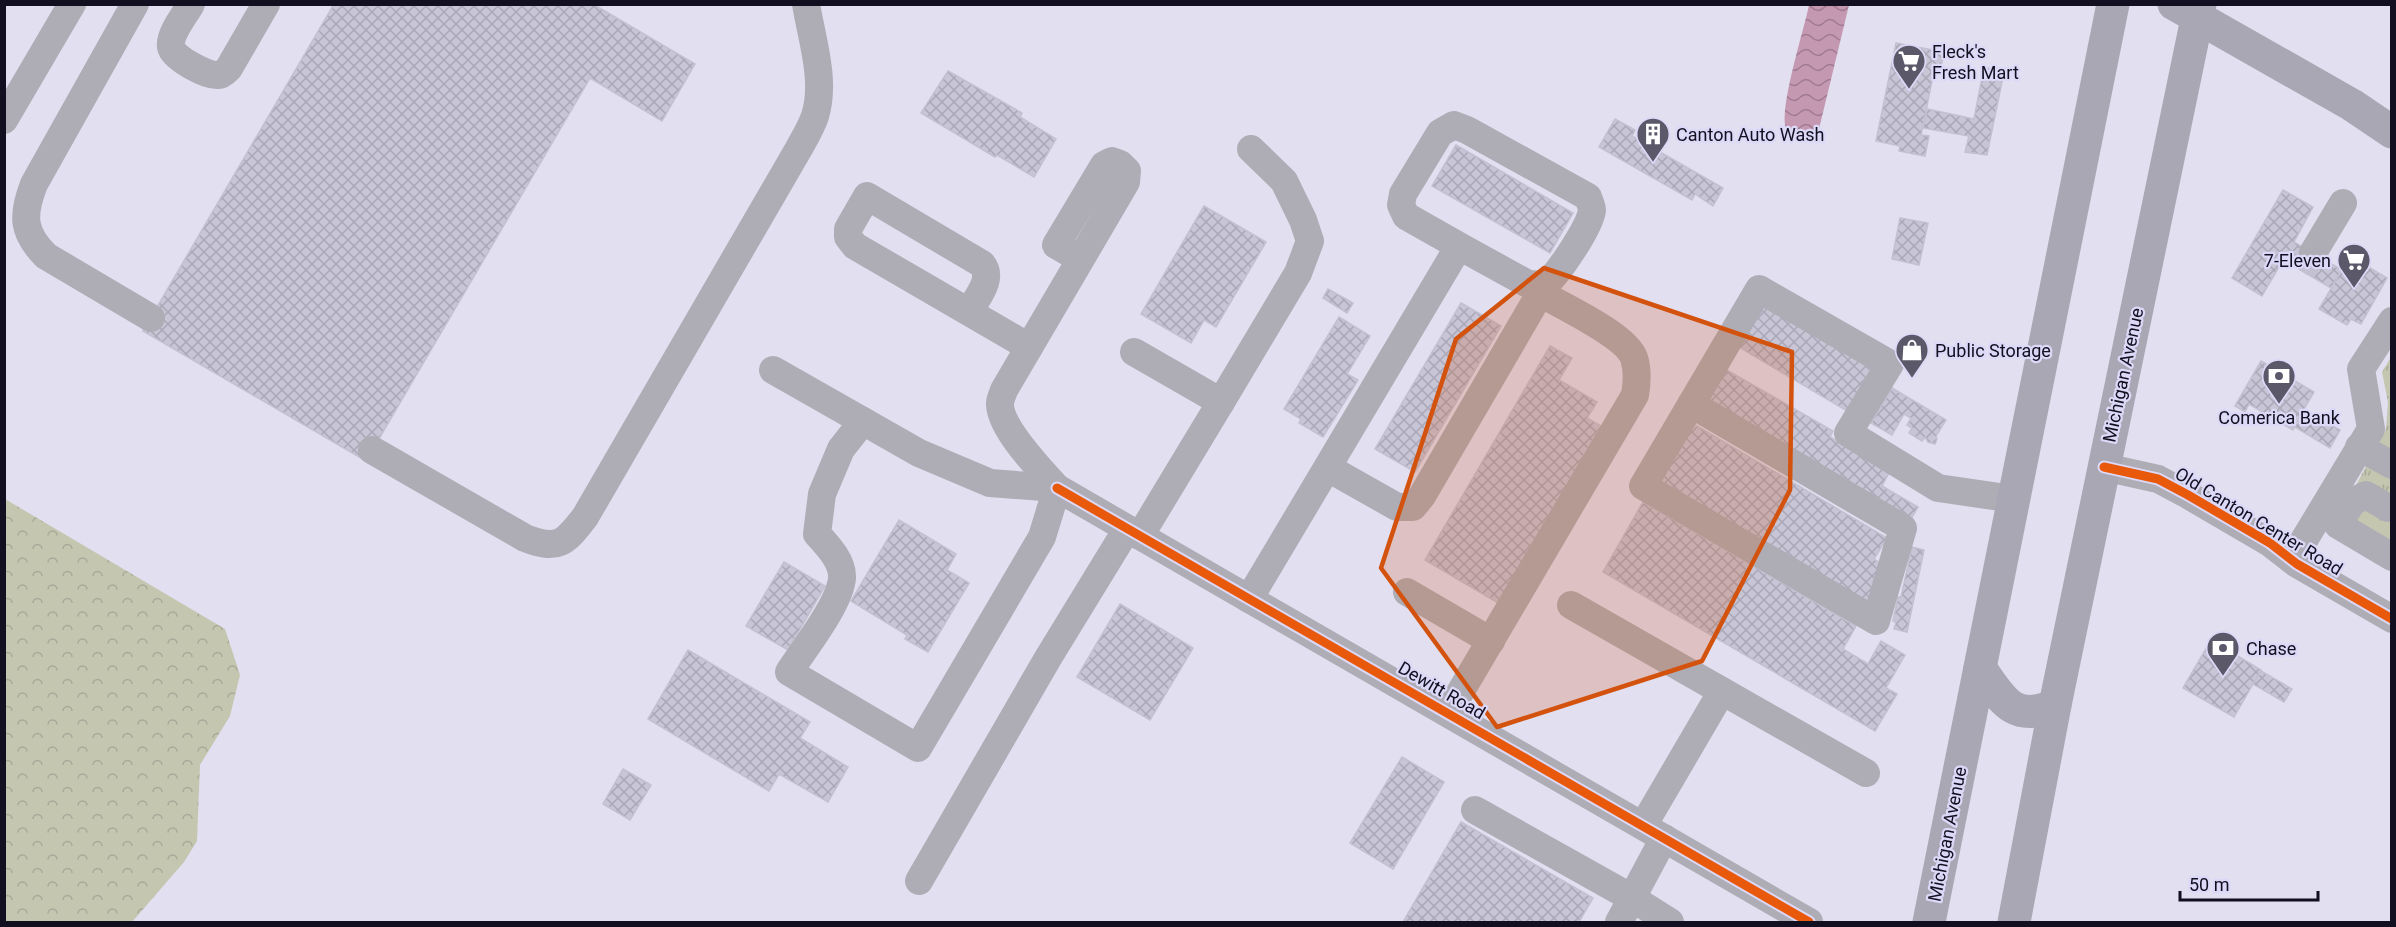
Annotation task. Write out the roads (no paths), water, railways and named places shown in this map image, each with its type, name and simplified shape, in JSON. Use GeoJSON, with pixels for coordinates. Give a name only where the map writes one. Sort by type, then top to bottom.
{"type":"FeatureCollection","features":[{"type":"Feature","properties":{"kind":"main road","name":"Michigan Avenue"},"geometry":{"type":"LineString","coordinates":[[1929,922],[2113,4]]}},
{"type":"Feature","properties":{"kind":"main road","name":"Michigan Avenue"},"geometry":{"type":"LineString","coordinates":[[2014,922],[2055,705],[2104,467],[2190,9]]}},
{"type":"Feature","properties":{"kind":"main road"},"geometry":{"type":"LineString","coordinates":[[2190,9],[2352,105],[2391,132]]}},
{"type":"Feature","properties":{"kind":"main road"},"geometry":{"type":"LineString","coordinates":[[1980,668],[2004,701],[2016,710],[2026,713],[2041,711],[2055,705]]}},
{"type":"Feature","properties":{"kind":"street"},"geometry":{"type":"LineString","coordinates":[[4,120],[72,4]]}},
{"type":"Feature","properties":{"kind":"street"},"geometry":{"type":"LineString","coordinates":[[135,4],[33,184],[26,203],[25,223],[34,244],[46,256],[151,318]]}},
{"type":"Feature","properties":{"kind":"street"},"geometry":{"type":"LineString","coordinates":[[191,4],[172,39],[171,47],[174,55],[207,73],[216,75],[223,74],[229,68],[266,4]]}},
{"type":"Feature","properties":{"kind":"street"},"geometry":{"type":"LineString","coordinates":[[372,450],[533,541],[554,545],[574,532],[798,150],[814,117],[819,97],[819,75],[806,4]]}},
{"type":"Feature","properties":{"kind":"street"},"geometry":{"type":"LineString","coordinates":[[1328,468],[1397,507],[1413,507],[1422,496],[1542,289],[1556,275],[1587,224],[1592,209],[1588,197],[1454,125],[1440,133],[1403,194],[1401,205],[1406,216],[1528,284],[1542,289],[1613,335],[1628,347],[1634,358],[1637,377],[1635,395],[1448,713]]}},
{"type":"Feature","properties":{"kind":"street"},"geometry":{"type":"LineString","coordinates":[[918,881],[1048,658],[1221,402],[1298,273],[1310,241],[1303,220],[1284,181],[1251,149]]}},
{"type":"Feature","properties":{"kind":"street"},"geometry":{"type":"LineString","coordinates":[[969,312],[987,277],[987,270],[982,264],[867,196],[848,229],[848,237],[855,246],[1029,347]]}},
{"type":"Feature","properties":{"kind":"street"},"geometry":{"type":"LineString","coordinates":[[2313,253],[2343,203]]}},
{"type":"Feature","properties":{"kind":"street"},"geometry":{"type":"LineString","coordinates":[[1249,598],[1459,246]]}},
{"type":"Feature","properties":{"kind":"street"},"geometry":{"type":"LineString","coordinates":[[1057,488],[1018,443],[1002,416],[1000,403],[1004,390],[1080,259]]}},
{"type":"Feature","properties":{"kind":"street"},"geometry":{"type":"LineString","coordinates":[[1691,404],[1903,528],[1876,621],[1643,486],[1691,404],[1759,289],[1890,364],[1848,433],[1938,489],[2014,499]]}},
{"type":"Feature","properties":{"kind":"street"},"geometry":{"type":"LineString","coordinates":[[2292,560],[2370,429],[2361,369],[2391,321]]}},
{"type":"Feature","properties":{"kind":"street"},"geometry":{"type":"LineString","coordinates":[[1134,352],[1221,402]]}},
{"type":"Feature","properties":{"kind":"street"},"geometry":{"type":"LineString","coordinates":[[773,370],[919,453],[990,483],[1057,488]]}},
{"type":"Feature","properties":{"kind":"street"},"geometry":{"type":"LineString","coordinates":[[863,421],[842,449],[822,494],[817,534],[833,552],[842,577],[831,609],[789,672],[918,748],[1042,537],[1057,488]]}},
{"type":"Feature","properties":{"kind":"street"},"geometry":{"type":"LineString","coordinates":[[2359,447],[2391,465]]}},
{"type":"Feature","properties":{"kind":"street","name":"Old Canton Center Road"},"geometry":{"type":"LineString","coordinates":[[2104,467],[2158,479],[2270,543],[2292,560],[2391,619]]}},
{"type":"Feature","properties":{"kind":"street","name":"Dewitt Road"},"geometry":{"type":"LineString","coordinates":[[1057,488],[1809,922]]}},
{"type":"Feature","properties":{"kind":"street"},"geometry":{"type":"LineString","coordinates":[[2388,508],[2366,495],[2352,502],[2338,525],[2391,557]]}},
{"type":"Feature","properties":{"kind":"street"},"geometry":{"type":"LineString","coordinates":[[1407,592],[1491,641]]}},
{"type":"Feature","properties":{"kind":"street"},"geometry":{"type":"LineString","coordinates":[[1570,605],[1866,773]]}},
{"type":"Feature","properties":{"kind":"street"},"geometry":{"type":"LineString","coordinates":[[1619,922],[1632,898],[1653,832],[1722,691]]}},
{"type":"Feature","properties":{"kind":"street"},"geometry":{"type":"LineString","coordinates":[[1475,810],[1632,898],[1670,922]]}},
{"type":"Feature","properties":{"kind":"water"},"geometry":{"type":"Polygon","coordinates":[[[1809,5],[1849,5],[1819,129],[1808,142],[1801,142],[1790,135],[1786,128],[1785,118],[1789,87],[1809,5]]]}},
{"type":"Feature","properties":{"kind":"tunnel"},"geometry":{"type":"LineString","coordinates":[[2302,271],[2313,253]]}},
{"type":"Feature","properties":{"kind":"place","name":"Fleck's Fresh Mart"},"geometry":{"type":"Point","coordinates":[1909,90]}},
{"type":"Feature","properties":{"kind":"place","name":"Canton Auto Wash"},"geometry":{"type":"Point","coordinates":[1653,163]}},
{"type":"Feature","properties":{"kind":"place","name":"7-Eleven"},"geometry":{"type":"Point","coordinates":[2354,289]}},
{"type":"Feature","properties":{"kind":"place","name":"Public Storage"},"geometry":{"type":"Point","coordinates":[1912,379]}},
{"type":"Feature","properties":{"kind":"place","name":"Comerica Bank"},"geometry":{"type":"Point","coordinates":[2279,405]}},
{"type":"Feature","properties":{"kind":"place","name":"Chase"},"geometry":{"type":"Point","coordinates":[2223,677]}}]}
